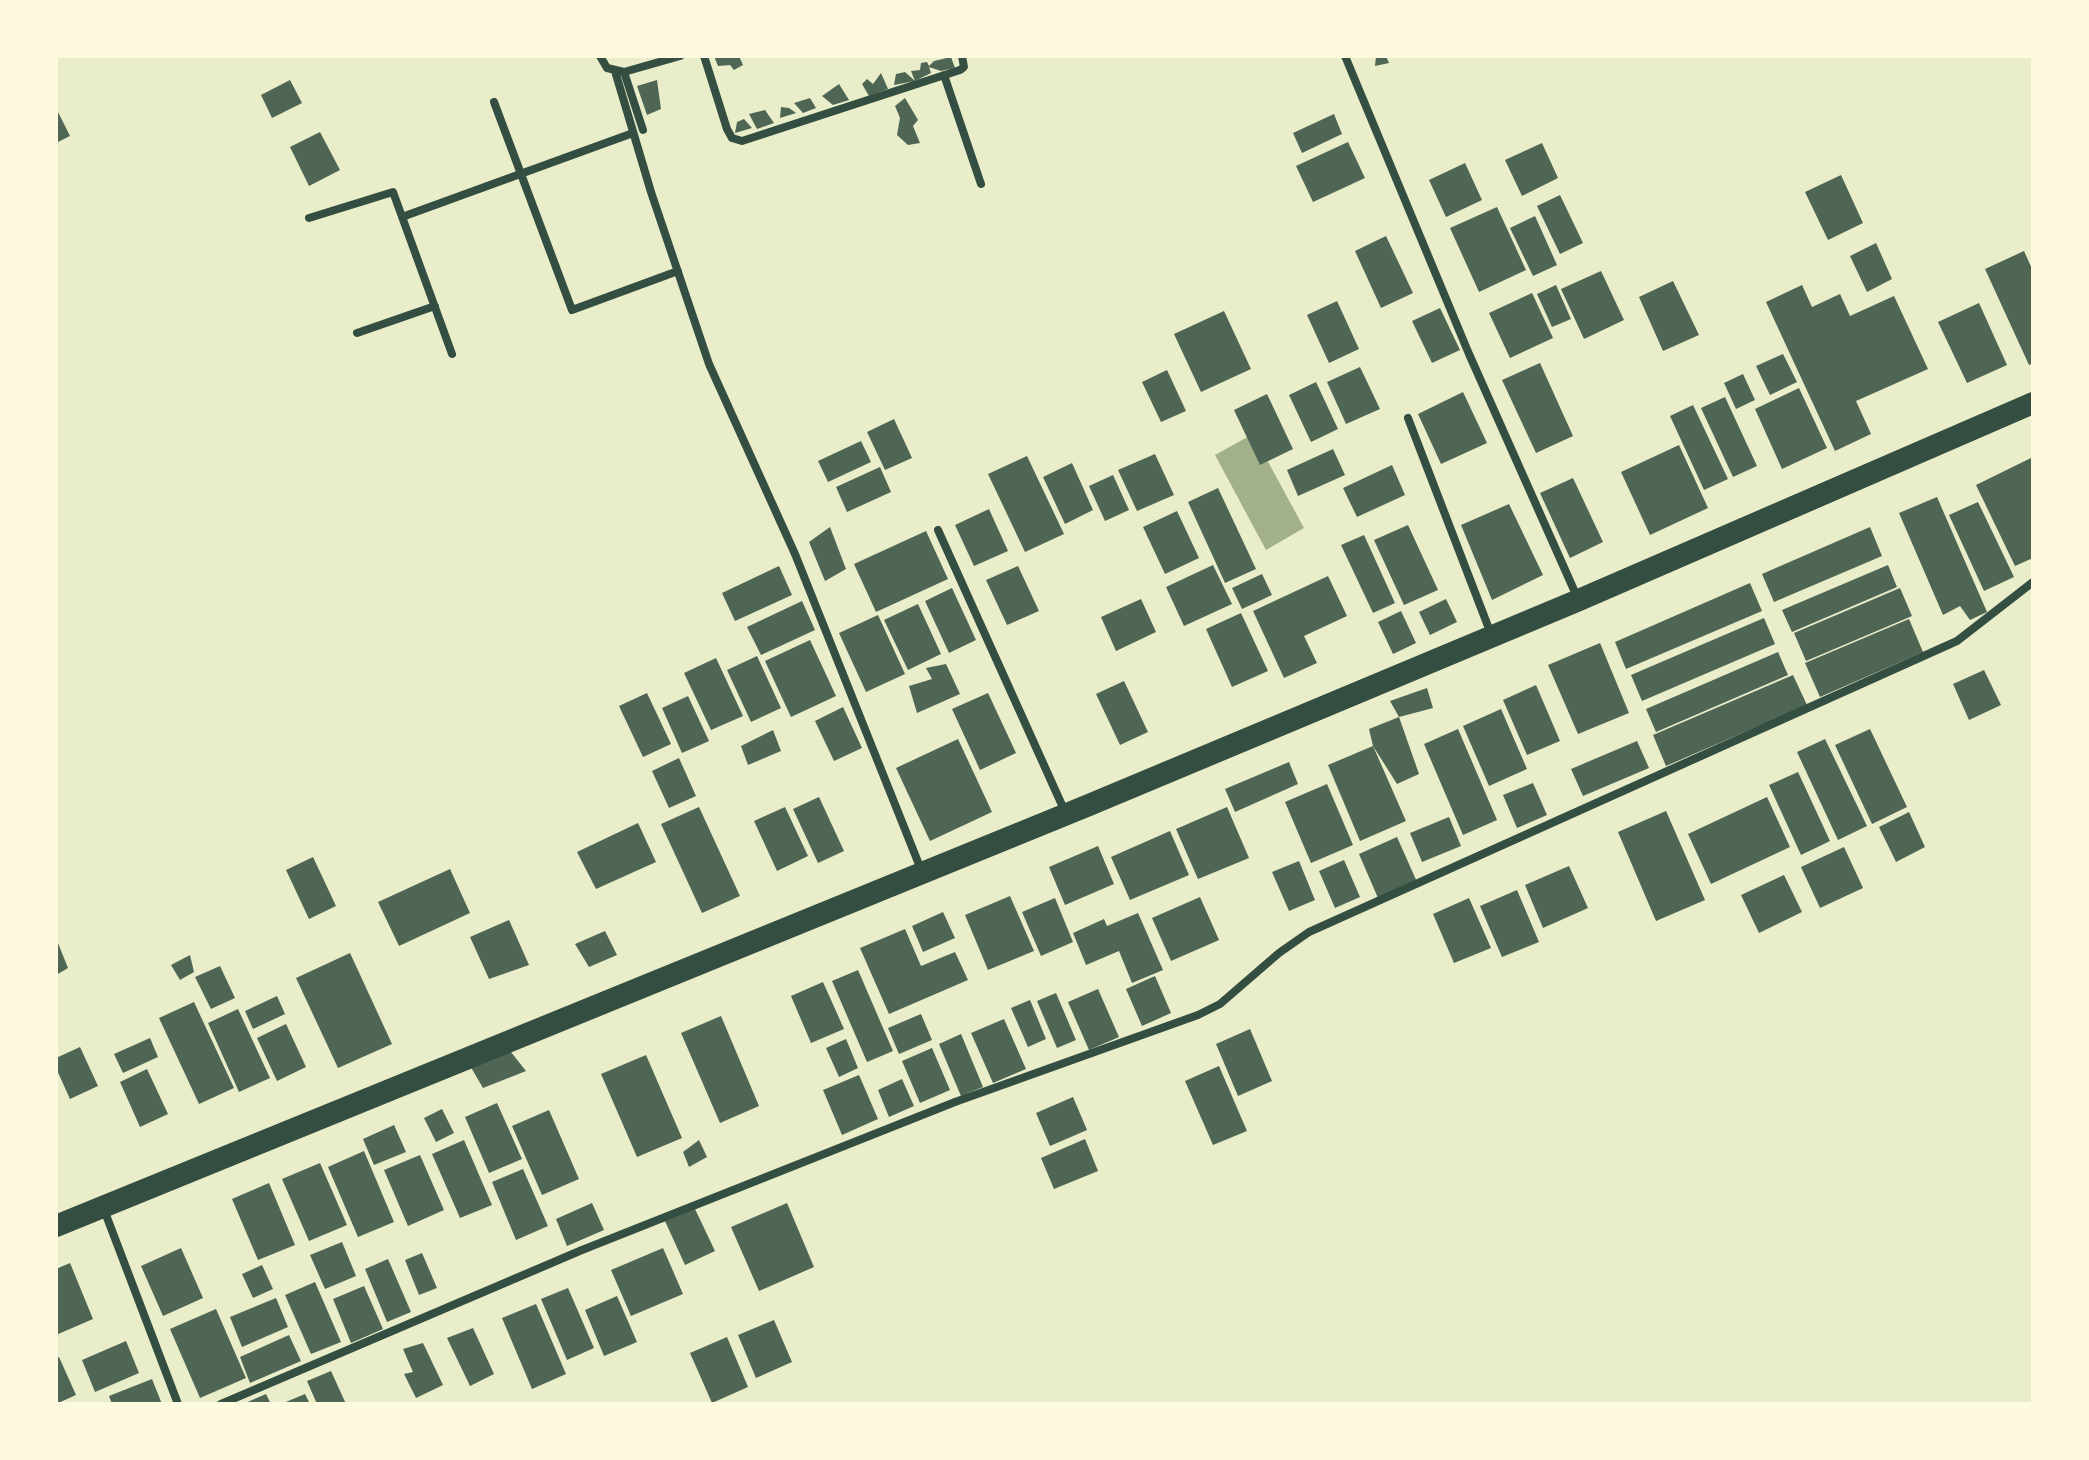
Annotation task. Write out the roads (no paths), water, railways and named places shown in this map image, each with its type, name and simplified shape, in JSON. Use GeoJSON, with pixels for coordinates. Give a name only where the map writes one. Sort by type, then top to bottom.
{"type":"FeatureCollection","features":[{"type":"Feature","properties":{"kind":"highway"},"geometry":{"type":"LineString","coordinates":[[56,1226],[1066,814],[1579,600],[2033,403]]}},
{"type":"Feature","properties":{"kind":"street"},"geometry":{"type":"LineString","coordinates":[[600,56],[603,65],[620,72],[680,56]]}},
{"type":"Feature","properties":{"kind":"street"},"geometry":{"type":"LineString","coordinates":[[704,56],[727,129],[732,138],[742,141],[944,75],[964,67],[962,56]]}},
{"type":"Feature","properties":{"kind":"street"},"geometry":{"type":"LineString","coordinates":[[1345,56],[1469,354],[1579,600]]}},
{"type":"Feature","properties":{"kind":"street"},"geometry":{"type":"LineString","coordinates":[[620,72],[678,271],[709,364],[795,554],[922,873]]}},
{"type":"Feature","properties":{"kind":"street"},"geometry":{"type":"LineString","coordinates":[[944,75],[981,184]]}},
{"type":"Feature","properties":{"kind":"street"},"geometry":{"type":"LineString","coordinates":[[494,102],[572,310],[678,271]]}},
{"type":"Feature","properties":{"kind":"street"},"geometry":{"type":"LineString","coordinates":[[402,217],[638,131]]}},
{"type":"Feature","properties":{"kind":"street"},"geometry":{"type":"LineString","coordinates":[[309,218],[393,192],[452,354]]}},
{"type":"Feature","properties":{"kind":"street"},"geometry":{"type":"LineString","coordinates":[[357,333],[435,306]]}},
{"type":"Feature","properties":{"kind":"street"},"geometry":{"type":"LineString","coordinates":[[1408,418],[1492,636]]}},
{"type":"Feature","properties":{"kind":"street"},"geometry":{"type":"LineString","coordinates":[[938,530],[1066,814]]}},
{"type":"Feature","properties":{"kind":"street"},"geometry":{"type":"LineString","coordinates":[[221,1404],[582,1250],[955,1102],[1198,1015],[1220,1004],[1279,953],[1309,932],[1957,641],[2033,582]]}},
{"type":"Feature","properties":{"kind":"street"},"geometry":{"type":"LineString","coordinates":[[103,1207],[178,1404]]}}]}
